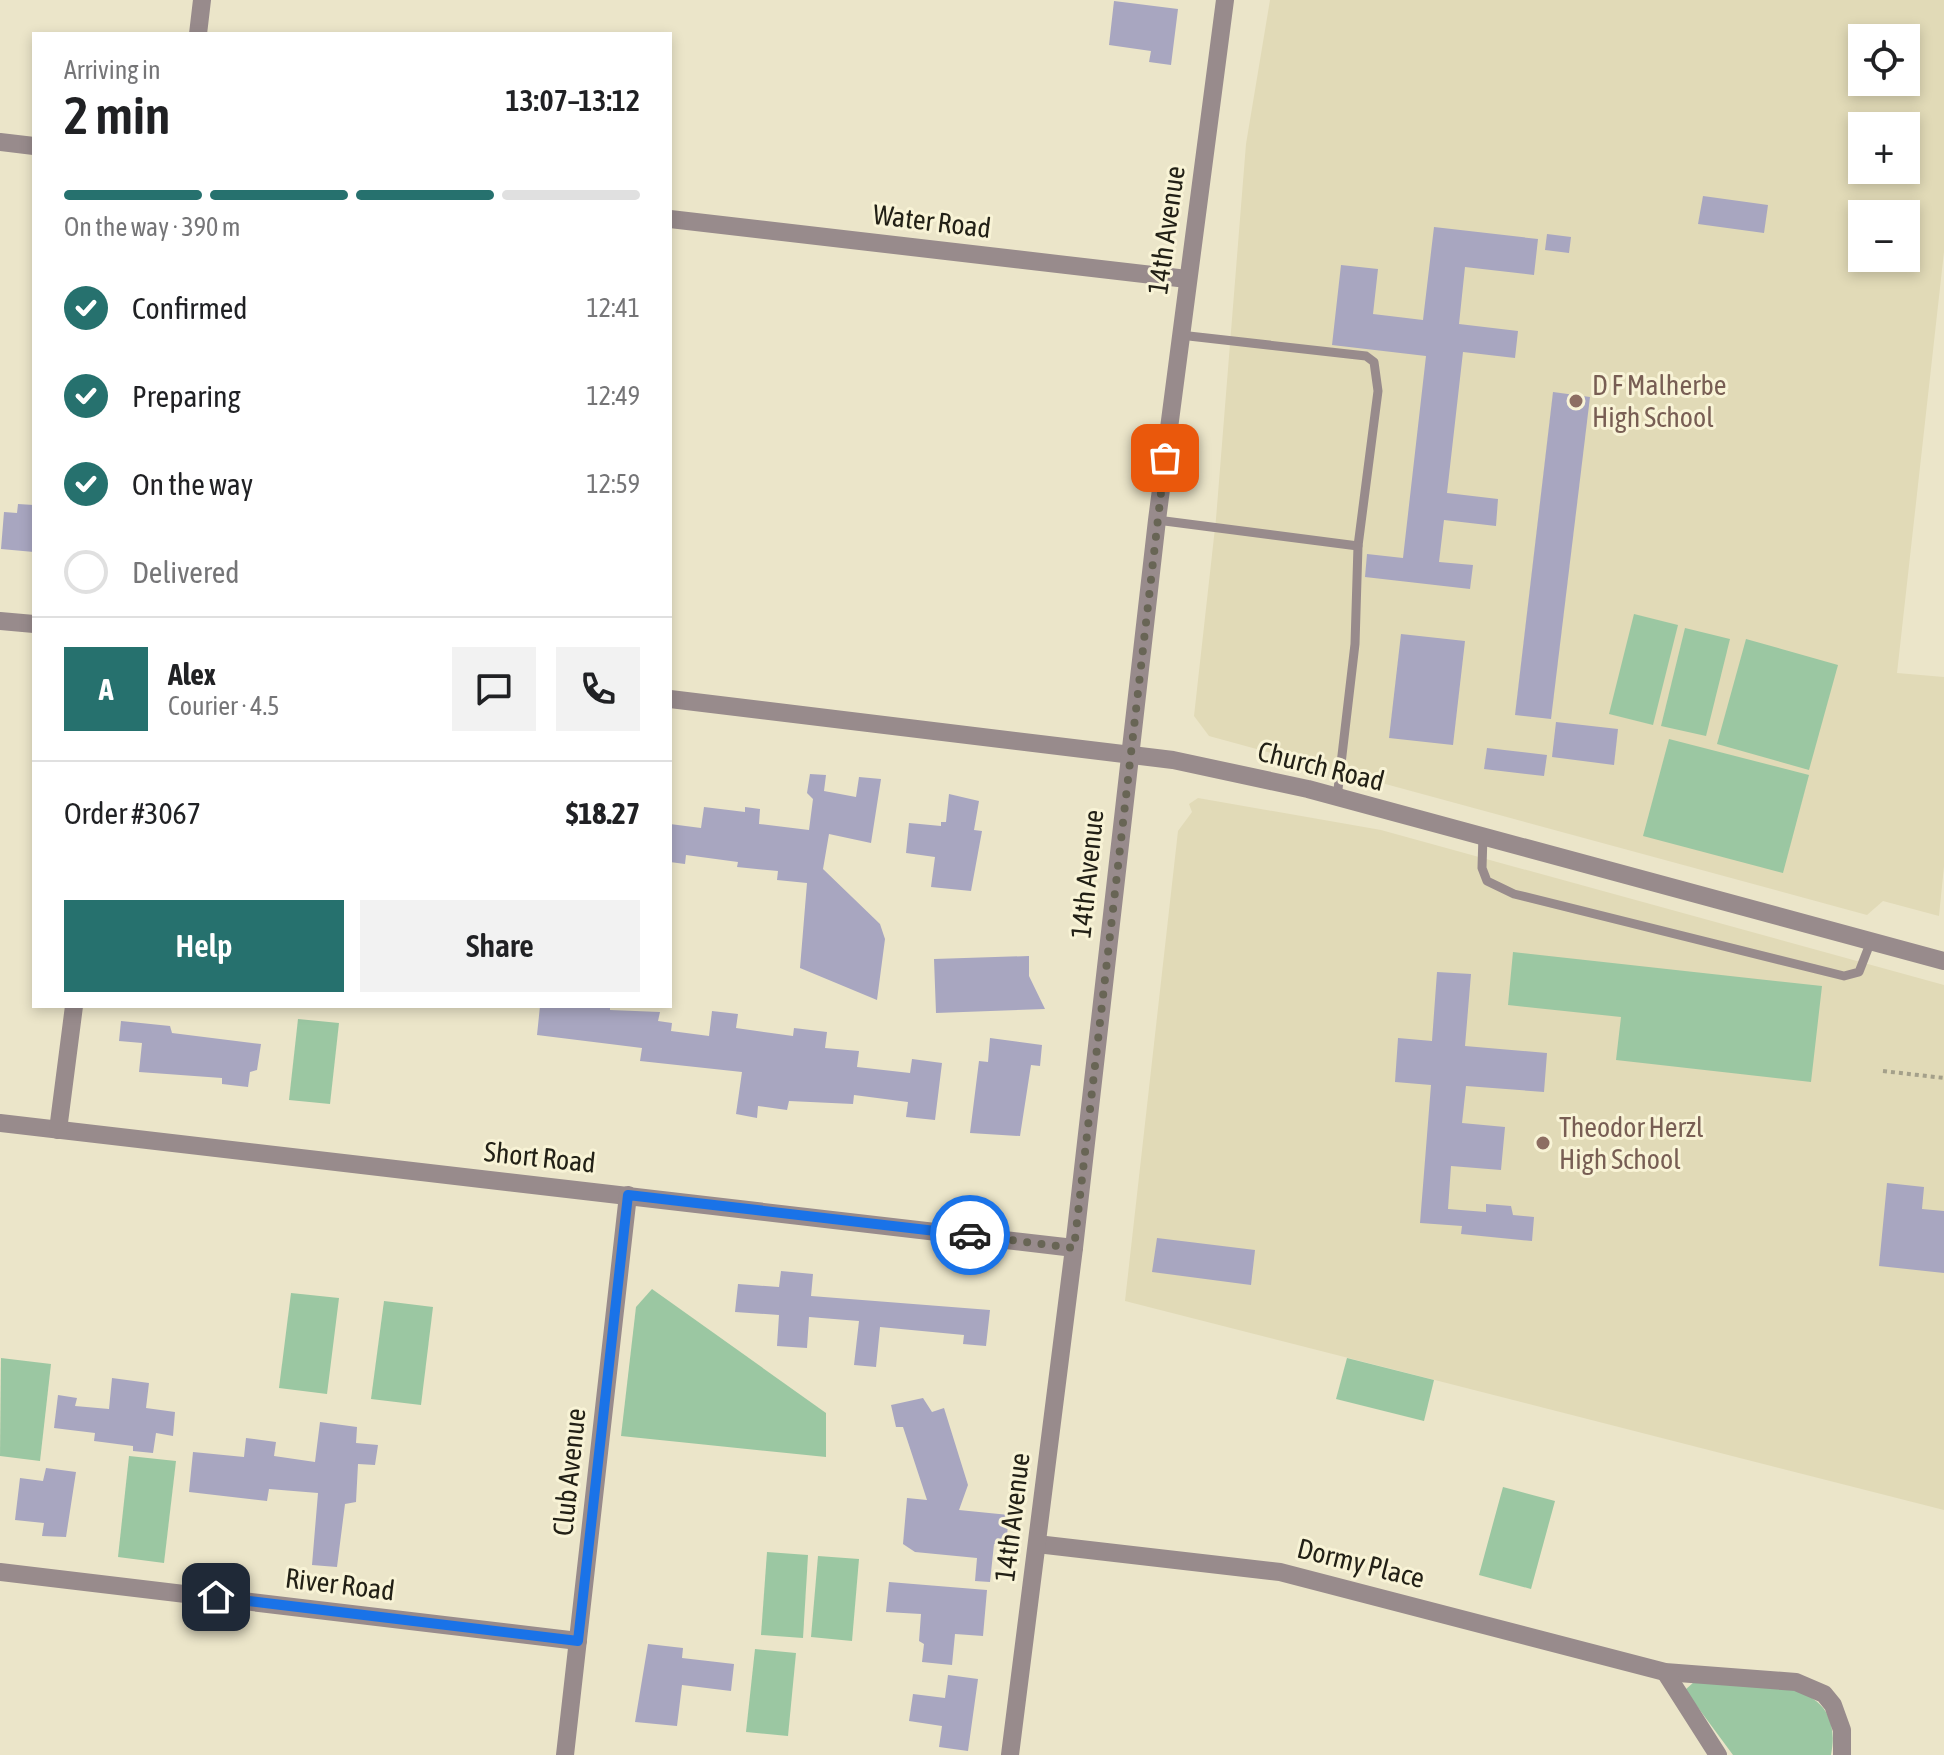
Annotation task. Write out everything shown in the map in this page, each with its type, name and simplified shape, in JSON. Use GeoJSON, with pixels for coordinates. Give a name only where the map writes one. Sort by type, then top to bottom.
{"type":"FeatureCollection","features":[{"type":"Feature","properties":{"kind":"street"},"geometry":{"type":"LineString","coordinates":[[198,32],[202,0]]}},
{"type":"Feature","properties":{"kind":"street","name":"14th Avenue"},"geometry":{"type":"LineString","coordinates":[[1010,1755],[1074,1248],[1157,520],[1225,0]]}},
{"type":"Feature","properties":{"kind":"street"},"geometry":{"type":"LineString","coordinates":[[0,142],[32,146]]}},
{"type":"Feature","properties":{"kind":"street","name":"Water Road"},"geometry":{"type":"LineString","coordinates":[[672,219],[1187,279]]}},
{"type":"Feature","properties":{"kind":"street"},"geometry":{"type":"LineString","coordinates":[[0,621],[32,624]]}},
{"type":"Feature","properties":{"kind":"street","name":"Church Road"},"geometry":{"type":"LineString","coordinates":[[672,699],[1129,752],[1337,798],[1483,835],[1944,961]]}},
{"type":"Feature","properties":{"kind":"street"},"geometry":{"type":"LineString","coordinates":[[58,1130],[74,1008]]}},
{"type":"Feature","properties":{"kind":"street","name":"Short Road"},"geometry":{"type":"LineString","coordinates":[[0,1123],[1074,1248]]}},
{"type":"Feature","properties":{"kind":"street","name":"Club Avenue"},"geometry":{"type":"LineString","coordinates":[[565,1755],[628,1195]]}},
{"type":"Feature","properties":{"kind":"street","name":"Dormy Place"},"geometry":{"type":"LineString","coordinates":[[1037,1544],[1292,1575],[1665,1672],[1780,1680],[1810,1686],[1824,1694],[1839,1715],[1842,1755]]}},
{"type":"Feature","properties":{"kind":"street","name":"River Road"},"geometry":{"type":"LineString","coordinates":[[0,1572],[578,1641]]}},
{"type":"Feature","properties":{"kind":"street"},"geometry":{"type":"LineString","coordinates":[[1665,1672],[1718,1755]]}},
{"type":"Feature","properties":{"kind":"lane"},"geometry":{"type":"LineString","coordinates":[[1180,335],[1366,356],[1374,362],[1378,391],[1358,546],[1355,644],[1337,798]]}},
{"type":"Feature","properties":{"kind":"lane"},"geometry":{"type":"LineString","coordinates":[[1157,520],[1358,546]]}},
{"type":"Feature","properties":{"kind":"lane"},"geometry":{"type":"LineString","coordinates":[[1483,835],[1484,874],[1498,889],[1844,976],[1859,972],[1871,941]]}},
{"type":"Feature","properties":{"kind":"path"},"geometry":{"type":"LineString","coordinates":[[1883,1071],[1944,1078]]}},
{"type":"Feature","properties":{"kind":"shaded area","name":"D F Malherbe High School"},"geometry":{"type":"Polygon","coordinates":[[[1270,0],[1944,0],[1944,252],[1897,673],[1944,677],[1944,866],[1939,916],[1883,901],[1867,915],[1209,736],[1194,716],[1216,519],[1246,144],[1270,0]]]}},
{"type":"Feature","properties":{"kind":"shaded area","name":"Theodor Herzl High School"},"geometry":{"type":"Polygon","coordinates":[[[1198,798],[1381,830],[1944,985],[1944,1510],[1125,1301],[1178,831],[1192,812],[1189,804],[1198,798]]]}},
{"type":"Feature","properties":{"kind":"green space"},"geometry":{"type":"Polygon","coordinates":[[[1634,614],[1678,625],[1653,725],[1609,714],[1634,614]]]}},
{"type":"Feature","properties":{"kind":"green space"},"geometry":{"type":"Polygon","coordinates":[[[1685,628],[1730,639],[1706,736],[1661,726],[1685,628]]]}},
{"type":"Feature","properties":{"kind":"green space"},"geometry":{"type":"Polygon","coordinates":[[[1746,639],[1838,665],[1809,770],[1717,744],[1746,639]]]}},
{"type":"Feature","properties":{"kind":"green space"},"geometry":{"type":"Polygon","coordinates":[[[1669,739],[1809,775],[1783,873],[1643,836],[1669,739]]]}},
{"type":"Feature","properties":{"kind":"green space"},"geometry":{"type":"Polygon","coordinates":[[[1513,952],[1822,986],[1811,1082],[1616,1060],[1621,1017],[1508,1005],[1513,952]]]}},
{"type":"Feature","properties":{"kind":"green space"},"geometry":{"type":"Polygon","coordinates":[[[298,1019],[339,1023],[330,1104],[289,1100],[298,1019]]]}},
{"type":"Feature","properties":{"kind":"green space"},"geometry":{"type":"Polygon","coordinates":[[[652,1289],[826,1413],[826,1457],[621,1436],[636,1307],[652,1289]]]}},
{"type":"Feature","properties":{"kind":"green space"},"geometry":{"type":"Polygon","coordinates":[[[291,1293],[339,1298],[327,1394],[279,1388],[291,1293]]]}},
{"type":"Feature","properties":{"kind":"green space"},"geometry":{"type":"Polygon","coordinates":[[[384,1301],[433,1307],[421,1405],[371,1399],[384,1301]]]}},
{"type":"Feature","properties":{"kind":"green space"},"geometry":{"type":"Polygon","coordinates":[[[1,1358],[51,1364],[40,1461],[0,1456],[1,1358]]]}},
{"type":"Feature","properties":{"kind":"green space"},"geometry":{"type":"Polygon","coordinates":[[[1347,1358],[1434,1380],[1424,1421],[1336,1399],[1347,1358]]]}},
{"type":"Feature","properties":{"kind":"green space"},"geometry":{"type":"Polygon","coordinates":[[[129,1456],[176,1461],[164,1563],[118,1557],[129,1456]]]}},
{"type":"Feature","properties":{"kind":"green space"},"geometry":{"type":"Polygon","coordinates":[[[1503,1487],[1555,1501],[1531,1589],[1479,1575],[1503,1487]]]}},
{"type":"Feature","properties":{"kind":"green space"},"geometry":{"type":"Polygon","coordinates":[[[767,1552],[808,1555],[803,1638],[761,1635],[767,1552]]]}},
{"type":"Feature","properties":{"kind":"green space"},"geometry":{"type":"Polygon","coordinates":[[[818,1556],[859,1559],[852,1641],[811,1637],[818,1556]]]}},
{"type":"Feature","properties":{"kind":"green space"},"geometry":{"type":"Polygon","coordinates":[[[755,1649],[796,1653],[788,1736],[746,1732],[755,1649]]]}},
{"type":"Feature","properties":{"kind":"green space"},"geometry":{"type":"Polygon","coordinates":[[[1694,1682],[1765,1685],[1789,1688],[1809,1696],[1824,1709],[1832,1728],[1831,1755],[1733,1755],[1685,1690],[1694,1682]]]}},
{"type":"Feature","properties":{"kind":"building"},"geometry":{"type":"Polygon","coordinates":[[[1114,1],[1178,9],[1171,65],[1149,62],[1151,51],[1109,45],[1114,1]]]}},
{"type":"Feature","properties":{"kind":"building"},"geometry":{"type":"Polygon","coordinates":[[[1703,196],[1768,205],[1764,233],[1698,224],[1703,196]]]}},
{"type":"Feature","properties":{"kind":"building"},"geometry":{"type":"Polygon","coordinates":[[[1434,227],[1538,239],[1534,275],[1465,267],[1459,324],[1518,331],[1515,358],[1463,352],[1447,493],[1498,499],[1496,526],[1444,520],[1439,562],[1473,565],[1470,589],[1365,577],[1367,554],[1403,558],[1426,356],[1332,345],[1341,265],[1378,269],[1373,314],[1423,320],[1434,227]]]}},
{"type":"Feature","properties":{"kind":"building"},"geometry":{"type":"Polygon","coordinates":[[[1547,234],[1571,237],[1569,253],[1545,250],[1547,234]]]}},
{"type":"Feature","properties":{"kind":"building"},"geometry":{"type":"Polygon","coordinates":[[[1553,392],[1590,397],[1551,719],[1515,715],[1553,392]]]}},
{"type":"Feature","properties":{"kind":"building"},"geometry":{"type":"Polygon","coordinates":[[[18,504],[32,505],[32,552],[1,549],[4,512],[17,513],[18,504]]]}},
{"type":"Feature","properties":{"kind":"building"},"geometry":{"type":"Polygon","coordinates":[[[1401,634],[1465,641],[1453,745],[1389,738],[1401,634]]]}},
{"type":"Feature","properties":{"kind":"building"},"geometry":{"type":"Polygon","coordinates":[[[1556,722],[1618,729],[1614,765],[1552,757],[1556,722]]]}},
{"type":"Feature","properties":{"kind":"building"},"geometry":{"type":"Polygon","coordinates":[[[1487,748],[1547,755],[1544,776],[1484,769],[1487,748]]]}},
{"type":"Feature","properties":{"kind":"building"},"geometry":{"type":"Polygon","coordinates":[[[810,774],[826,775],[824,791],[856,797],[859,777],[881,779],[871,843],[829,834],[823,869],[880,924],[885,939],[877,1000],[800,968],[807,883],[777,880],[778,871],[737,867],[738,862],[686,855],[685,864],[672,862],[672,824],[701,828],[704,807],[745,812],[745,807],[760,809],[759,824],[809,830],[813,799],[807,793],[810,774]]]}},
{"type":"Feature","properties":{"kind":"building"},"geometry":{"type":"Polygon","coordinates":[[[949,794],[979,801],[974,830],[982,831],[971,891],[931,887],[935,857],[906,853],[909,823],[941,826],[941,822],[946,822],[949,794]]]}},
{"type":"Feature","properties":{"kind":"building"},"geometry":{"type":"Polygon","coordinates":[[[1029,956],[1029,976],[1045,1009],[936,1013],[934,959],[1029,956]]]}},
{"type":"Feature","properties":{"kind":"building"},"geometry":{"type":"Polygon","coordinates":[[[1437,972],[1471,974],[1465,1046],[1547,1053],[1544,1092],[1466,1086],[1462,1123],[1505,1127],[1501,1170],[1451,1166],[1448,1209],[1486,1212],[1486,1204],[1511,1206],[1513,1215],[1534,1217],[1532,1241],[1461,1234],[1462,1226],[1420,1223],[1431,1085],[1395,1082],[1398,1038],[1432,1041],[1437,972]]]}},
{"type":"Feature","properties":{"kind":"building"},"geometry":{"type":"Polygon","coordinates":[[[540,1008],[660,1012],[658,1021],[672,1023],[671,1031],[709,1036],[712,1011],[738,1014],[736,1028],[793,1036],[794,1028],[827,1032],[825,1048],[859,1051],[857,1067],[910,1073],[912,1059],[942,1063],[935,1120],[906,1117],[908,1102],[854,1095],[853,1104],[789,1101],[787,1110],[758,1106],[757,1118],[736,1114],[742,1072],[640,1061],[642,1048],[537,1035],[540,1008]]]}},
{"type":"Feature","properties":{"kind":"building"},"geometry":{"type":"Polygon","coordinates":[[[121,1021],[170,1026],[172,1033],[261,1044],[257,1070],[250,1072],[248,1087],[222,1084],[222,1078],[139,1072],[142,1043],[119,1041],[121,1021]]]}},
{"type":"Feature","properties":{"kind":"building"},"geometry":{"type":"Polygon","coordinates":[[[990,1038],[1042,1045],[1040,1066],[1031,1065],[1020,1136],[970,1133],[979,1061],[988,1062],[990,1038]]]}},
{"type":"Feature","properties":{"kind":"building"},"geometry":{"type":"Polygon","coordinates":[[[1887,1183],[1924,1187],[1922,1209],[1944,1211],[1944,1273],[1879,1266],[1887,1183]]]}},
{"type":"Feature","properties":{"kind":"building"},"geometry":{"type":"Polygon","coordinates":[[[1157,1238],[1255,1250],[1251,1285],[1152,1272],[1157,1238]]]}},
{"type":"Feature","properties":{"kind":"building"},"geometry":{"type":"Polygon","coordinates":[[[781,1271],[813,1274],[811,1296],[990,1310],[986,1346],[963,1344],[964,1335],[880,1327],[876,1367],[854,1365],[859,1321],[809,1317],[807,1348],[777,1346],[779,1315],[735,1312],[738,1284],[779,1287],[781,1271]]]}},
{"type":"Feature","properties":{"kind":"building"},"geometry":{"type":"Polygon","coordinates":[[[112,1378],[149,1383],[146,1408],[175,1412],[173,1436],[156,1433],[153,1453],[133,1451],[133,1446],[94,1441],[95,1433],[54,1428],[58,1395],[77,1398],[75,1406],[109,1409],[112,1378]]]}},
{"type":"Feature","properties":{"kind":"building"},"geometry":{"type":"Polygon","coordinates":[[[923,1398],[932,1412],[944,1408],[968,1485],[959,1510],[1009,1515],[1006,1545],[994,1544],[990,1582],[975,1581],[977,1558],[915,1552],[903,1544],[907,1498],[927,1500],[903,1427],[896,1427],[891,1405],[923,1398]]]}},
{"type":"Feature","properties":{"kind":"building"},"geometry":{"type":"Polygon","coordinates":[[[320,1422],[357,1427],[356,1443],[378,1445],[375,1465],[358,1464],[356,1502],[345,1504],[337,1567],[312,1565],[318,1493],[269,1489],[267,1501],[189,1492],[193,1452],[244,1457],[246,1438],[276,1442],[274,1456],[315,1462],[320,1422]]]}},
{"type":"Feature","properties":{"kind":"building"},"geometry":{"type":"Polygon","coordinates":[[[46,1468],[76,1472],[66,1537],[42,1536],[44,1523],[15,1520],[20,1478],[43,1481],[46,1468]]]}},
{"type":"Feature","properties":{"kind":"building"},"geometry":{"type":"Polygon","coordinates":[[[889,1582],[987,1590],[983,1636],[955,1634],[952,1665],[922,1662],[924,1644],[919,1641],[921,1614],[886,1612],[889,1582]]]}},
{"type":"Feature","properties":{"kind":"building"},"geometry":{"type":"Polygon","coordinates":[[[648,1644],[683,1648],[682,1658],[734,1664],[731,1691],[682,1685],[677,1726],[635,1722],[648,1644]]]}},
{"type":"Feature","properties":{"kind":"building"},"geometry":{"type":"Polygon","coordinates":[[[948,1675],[978,1679],[968,1751],[939,1747],[942,1726],[909,1721],[913,1694],[945,1698],[948,1675]]]}},
{"type":"Feature","properties":{"kind":"way so far"},"geometry":{"type":"LineString","coordinates":[[970,1235],[1074,1248],[1165,458]]}},
{"type":"Feature","properties":{"kind":"place","name":"D F Malherbe High School"},"geometry":{"type":"Point","coordinates":[1576,401]}},
{"type":"Feature","properties":{"kind":"place","name":"Theodor Herzl High School"},"geometry":{"type":"Point","coordinates":[1543,1143]}},
{"type":"Feature","properties":{"kind":"route"},"geometry":{"type":"LineString","coordinates":[[216,1597],[578,1641],[628,1195],[970,1235]]}}]}
